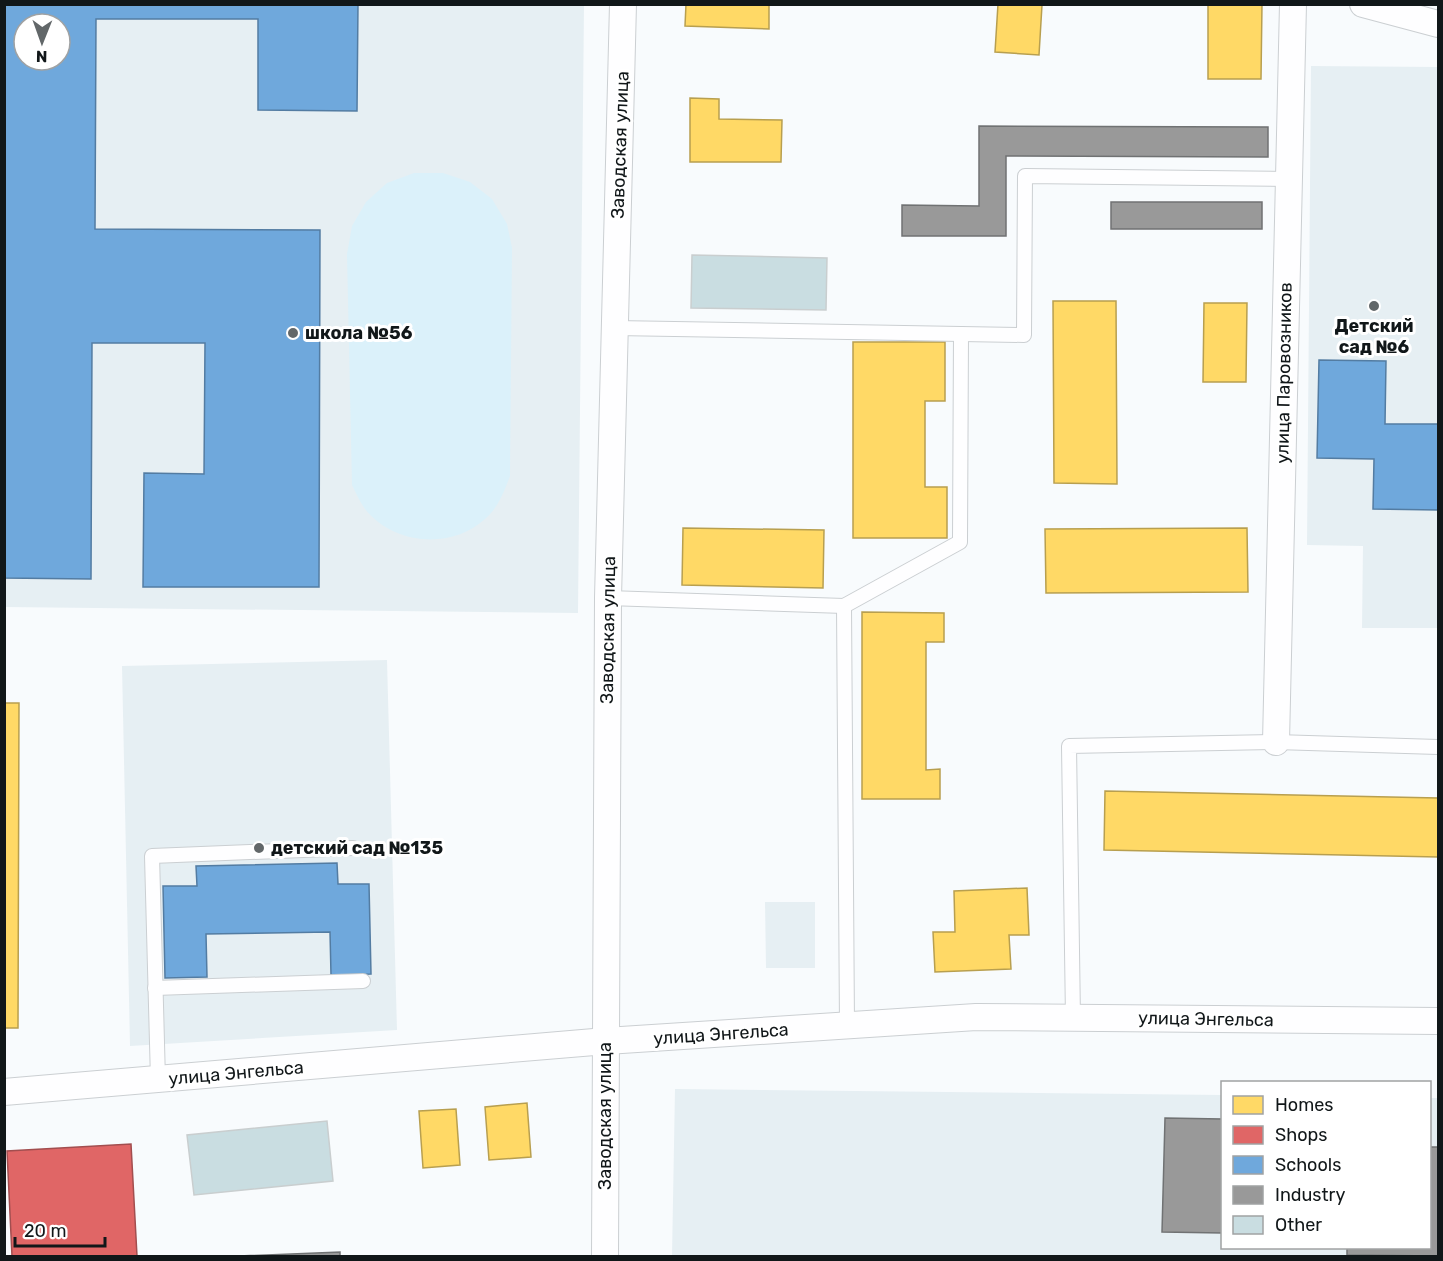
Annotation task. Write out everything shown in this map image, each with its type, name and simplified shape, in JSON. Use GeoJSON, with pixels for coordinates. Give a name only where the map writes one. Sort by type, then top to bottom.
{"type":"FeatureCollection","features":[{"type":"Feature","properties":{"kind":"street","name":"Заводская улица"},"geometry":{"type":"LineString","coordinates":[[605,1257],[608,598],[623,4]]}},
{"type":"Feature","properties":{"kind":"street","name":"улица Паровозников"},"geometry":{"type":"LineString","coordinates":[[1276,742],[1293,4]]}},
{"type":"Feature","properties":{"kind":"street"},"geometry":{"type":"LineString","coordinates":[[1363,4],[1438,24]]}},
{"type":"Feature","properties":{"kind":"street","name":"улица Энгельса"},"geometry":{"type":"LineString","coordinates":[[4,1092],[606,1041],[976,1017],[1438,1021]]}},
{"type":"Feature","properties":{"kind":"lane"},"geometry":{"type":"LineString","coordinates":[[615,328],[1024,335],[1025,176],[1289,179]]}},
{"type":"Feature","properties":{"kind":"lane"},"geometry":{"type":"LineString","coordinates":[[608,598],[844,606],[960,542],[961,334]]}},
{"type":"Feature","properties":{"kind":"lane"},"geometry":{"type":"LineString","coordinates":[[844,606],[847,1025]]}},
{"type":"Feature","properties":{"kind":"lane"},"geometry":{"type":"LineString","coordinates":[[1073,1018],[1069,746],[1276,742],[1438,747]]}},
{"type":"Feature","properties":{"kind":"lane"},"geometry":{"type":"LineString","coordinates":[[158,1080],[152,856],[353,848]]}},
{"type":"Feature","properties":{"kind":"lane"},"geometry":{"type":"LineString","coordinates":[[155,988],[363,981]]}},
{"type":"Feature","properties":{"kind":"shaded area","name":"школа №56"},"geometry":{"type":"Polygon","coordinates":[[[5,5],[584,5],[578,613],[5,607],[5,5]]]}},
{"type":"Feature","properties":{"kind":"shaded area","name":"Детский сад №6"},"geometry":{"type":"Polygon","coordinates":[[[1311,66],[1438,67],[1438,628],[1362,628],[1363,546],[1307,545],[1311,66]]]}},
{"type":"Feature","properties":{"kind":"shaded area"},"geometry":{"type":"Polygon","coordinates":[[[414,173],[443,173],[470,182],[492,199],[507,224],[512,248],[510,476],[503,494],[490,515],[471,529],[456,536],[440,539],[423,539],[391,530],[365,509],[352,485],[347,254],[352,226],[366,202],[387,183],[414,173]]]}},
{"type":"Feature","properties":{"kind":"shaded area","name":"детский сад №135"},"geometry":{"type":"Polygon","coordinates":[[[387,660],[397,1030],[130,1046],[122,666],[387,660]]]}},
{"type":"Feature","properties":{"kind":"shaded area"},"geometry":{"type":"Polygon","coordinates":[[[765,902],[815,902],[815,968],[766,968],[765,902]]]}},
{"type":"Feature","properties":{"kind":"shaded area"},"geometry":{"type":"Polygon","coordinates":[[[675,1089],[1221,1095],[1221,1249],[1431,1249],[1431,1098],[1438,1098],[1438,1256],[672,1256],[675,1089]]]}},
{"type":"Feature","properties":{"kind":"building: Homes"},"geometry":{"type":"Polygon","coordinates":[[[686,4],[769,4],[769,29],[685,26],[686,4]]]}},
{"type":"Feature","properties":{"kind":"building: Homes"},"geometry":{"type":"Polygon","coordinates":[[[998,4],[1042,5],[1039,55],[995,52],[998,4]]]}},
{"type":"Feature","properties":{"kind":"building: Homes"},"geometry":{"type":"Polygon","coordinates":[[[1208,4],[1262,4],[1261,79],[1208,79],[1208,4]]]}},
{"type":"Feature","properties":{"kind":"building: Homes"},"geometry":{"type":"Polygon","coordinates":[[[690,98],[719,99],[719,119],[782,120],[781,162],[690,162],[690,98]]]}},
{"type":"Feature","properties":{"kind":"building: Homes"},"geometry":{"type":"Polygon","coordinates":[[[1053,301],[1116,301],[1117,484],[1054,483],[1053,301]]]}},
{"type":"Feature","properties":{"kind":"building: Homes"},"geometry":{"type":"Polygon","coordinates":[[[1204,303],[1247,303],[1246,382],[1203,382],[1204,303]]]}},
{"type":"Feature","properties":{"kind":"building: Homes"},"geometry":{"type":"Polygon","coordinates":[[[853,342],[945,342],[945,401],[925,401],[925,487],[947,487],[947,538],[853,538],[853,342]]]}},
{"type":"Feature","properties":{"kind":"building: Homes"},"geometry":{"type":"Polygon","coordinates":[[[683,528],[824,530],[823,588],[682,585],[683,528]]]}},
{"type":"Feature","properties":{"kind":"building: Homes"},"geometry":{"type":"Polygon","coordinates":[[[1247,528],[1248,592],[1046,593],[1045,529],[1247,528]]]}},
{"type":"Feature","properties":{"kind":"building: Homes"},"geometry":{"type":"Polygon","coordinates":[[[862,612],[944,613],[944,642],[926,642],[926,770],[940,769],[940,799],[862,799],[862,612]]]}},
{"type":"Feature","properties":{"kind":"building: Homes"},"geometry":{"type":"Polygon","coordinates":[[[4,703],[19,703],[18,1028],[4,1028],[4,703]]]}},
{"type":"Feature","properties":{"kind":"building: Homes"},"geometry":{"type":"Polygon","coordinates":[[[1105,791],[1438,798],[1438,857],[1104,850],[1105,791]]]}},
{"type":"Feature","properties":{"kind":"building: Homes"},"geometry":{"type":"Polygon","coordinates":[[[1027,888],[1029,935],[1009,935],[1011,969],[935,972],[933,932],[955,932],[954,891],[1027,888]]]}},
{"type":"Feature","properties":{"kind":"building: Homes"},"geometry":{"type":"Polygon","coordinates":[[[527,1103],[531,1157],[489,1160],[485,1107],[527,1103]]]}},
{"type":"Feature","properties":{"kind":"building: Homes"},"geometry":{"type":"Polygon","coordinates":[[[456,1109],[460,1165],[423,1168],[419,1111],[456,1109]]]}},
{"type":"Feature","properties":{"kind":"building: Shops"},"geometry":{"type":"Polygon","coordinates":[[[131,1144],[137,1256],[12,1256],[7,1151],[131,1144]]]}},
{"type":"Feature","properties":{"kind":"building: Schools"},"geometry":{"type":"Polygon","coordinates":[[[4,4],[358,4],[357,111],[258,110],[258,19],[96,19],[95,229],[320,230],[319,587],[143,587],[144,473],[204,474],[205,343],[92,343],[91,579],[4,578],[4,4]]]}},
{"type":"Feature","properties":{"kind":"building: Schools","name":"Детский сад №6"},"geometry":{"type":"Polygon","coordinates":[[[1319,360],[1386,361],[1385,424],[1438,424],[1438,510],[1373,509],[1374,459],[1317,458],[1319,360]]]}},
{"type":"Feature","properties":{"kind":"building: Schools"},"geometry":{"type":"Polygon","coordinates":[[[337,863],[338,884],[369,884],[371,974],[331,975],[330,932],[206,934],[207,977],[165,978],[163,886],[197,886],[196,866],[337,863]]]}},
{"type":"Feature","properties":{"kind":"building: Industry"},"geometry":{"type":"Polygon","coordinates":[[[979,126],[1268,127],[1268,157],[1006,156],[1006,236],[902,236],[902,205],[979,206],[979,126]]]}},
{"type":"Feature","properties":{"kind":"building: Industry"},"geometry":{"type":"Polygon","coordinates":[[[1111,202],[1262,202],[1262,229],[1111,229],[1111,202]]]}},
{"type":"Feature","properties":{"kind":"building: Industry"},"geometry":{"type":"Polygon","coordinates":[[[1165,1118],[1221,1119],[1221,1233],[1162,1232],[1165,1118]]]}},
{"type":"Feature","properties":{"kind":"building: Industry"},"geometry":{"type":"Polygon","coordinates":[[[1431,1147],[1438,1147],[1438,1256],[1347,1255],[1347,1249],[1431,1249],[1431,1147]]]}},
{"type":"Feature","properties":{"kind":"building: Industry"},"geometry":{"type":"Polygon","coordinates":[[[340,1252],[340,1256],[239,1256],[340,1252]]]}},
{"type":"Feature","properties":{"kind":"building: Other"},"geometry":{"type":"Polygon","coordinates":[[[692,255],[827,258],[826,310],[691,308],[692,255]]]}},
{"type":"Feature","properties":{"kind":"building: Other"},"geometry":{"type":"Polygon","coordinates":[[[327,1121],[333,1181],[194,1195],[187,1135],[327,1121]]]}},
{"type":"Feature","properties":{"kind":"place","name":"Детский сад №6"},"geometry":{"type":"Point","coordinates":[1374,306]}},
{"type":"Feature","properties":{"kind":"place","name":"школа №56"},"geometry":{"type":"Point","coordinates":[293,333]}},
{"type":"Feature","properties":{"kind":"place","name":"детский сад №135"},"geometry":{"type":"Point","coordinates":[259,848]}}]}
